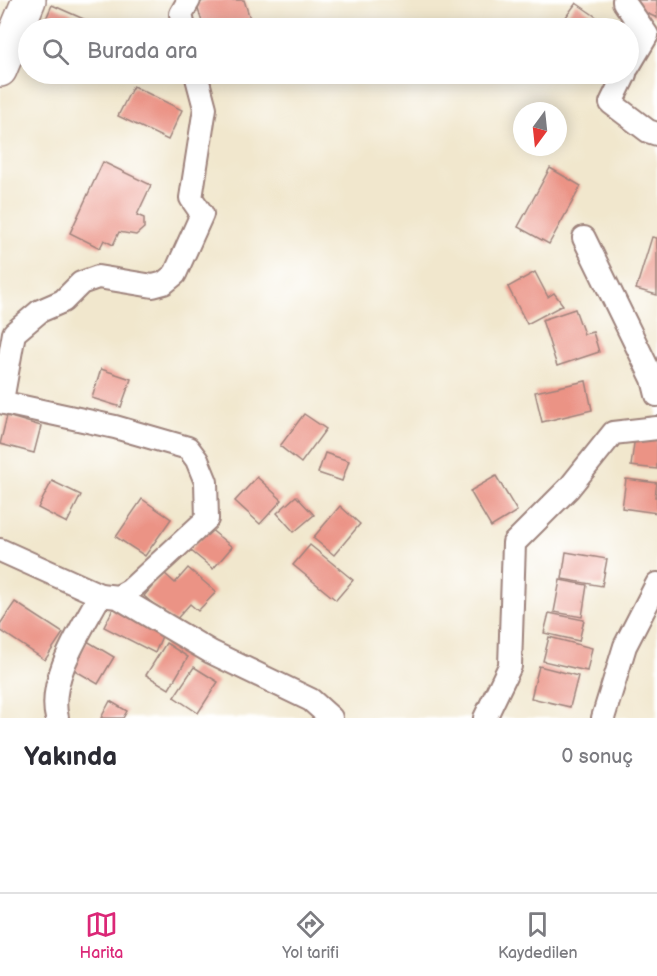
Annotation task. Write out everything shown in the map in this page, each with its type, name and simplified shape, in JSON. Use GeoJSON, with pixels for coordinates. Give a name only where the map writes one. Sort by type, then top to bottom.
{"type":"FeatureCollection","features":[{"type":"Feature","properties":{"kind":"highway"},"geometry":{"type":"LineString","coordinates":[[22,18],[30,0]]}},
{"type":"Feature","properties":{"kind":"highway"},"geometry":{"type":"LineString","coordinates":[[0,70],[18,28]]}},
{"type":"Feature","properties":{"kind":"street"},"geometry":{"type":"LineString","coordinates":[[181,18],[180,14],[189,0]]}},
{"type":"Feature","properties":{"kind":"street"},"geometry":{"type":"LineString","coordinates":[[624,0],[635,18]]}},
{"type":"Feature","properties":{"kind":"street"},"geometry":{"type":"LineString","coordinates":[[639,24],[647,35],[639,48]]}},
{"type":"Feature","properties":{"kind":"street"},"geometry":{"type":"LineString","coordinates":[[57,718],[54,706],[63,665],[109,596],[129,591],[207,519],[206,482],[197,460],[188,448],[115,427],[3,402],[14,333],[40,311],[63,301],[81,283],[98,277],[153,286],[164,283],[175,274],[202,214],[191,198],[205,108],[199,84]]}},
{"type":"Feature","properties":{"kind":"street"},"geometry":{"type":"LineString","coordinates":[[621,84],[611,103],[648,131],[657,134]]}},
{"type":"Feature","properties":{"kind":"street"},"geometry":{"type":"LineString","coordinates":[[584,238],[656,384]]}},
{"type":"Feature","properties":{"kind":"street"},"geometry":{"type":"LineString","coordinates":[[485,718],[510,666],[514,543],[569,488],[613,433],[657,428]]}},
{"type":"Feature","properties":{"kind":"street"},"geometry":{"type":"LineString","coordinates":[[0,550],[109,596],[211,652],[311,700],[331,718]]}},
{"type":"Feature","properties":{"kind":"street"},"geometry":{"type":"LineString","coordinates":[[603,718],[625,646],[657,584]]}},
{"type":"Feature","properties":{"kind":"building"},"geometry":{"type":"Polygon","coordinates":[[[207,0],[244,0],[250,18],[201,18],[196,3],[207,0]]]}},
{"type":"Feature","properties":{"kind":"building"},"geometry":{"type":"Polygon","coordinates":[[[634,0],[657,0],[657,18],[631,6],[634,0]]]}},
{"type":"Feature","properties":{"kind":"building"},"geometry":{"type":"Polygon","coordinates":[[[576,3],[598,18],[565,18],[576,3]]]}},
{"type":"Feature","properties":{"kind":"building"},"geometry":{"type":"Polygon","coordinates":[[[52,5],[81,18],[46,18],[52,5]]]}},
{"type":"Feature","properties":{"kind":"building"},"geometry":{"type":"Polygon","coordinates":[[[133,86],[182,110],[168,140],[118,116],[133,86]]]}},
{"type":"Feature","properties":{"kind":"building"},"geometry":{"type":"Polygon","coordinates":[[[103,162],[151,185],[137,215],[144,218],[144,228],[136,235],[119,232],[113,245],[104,240],[100,248],[70,233],[103,162]]]}},
{"type":"Feature","properties":{"kind":"building"},"geometry":{"type":"Polygon","coordinates":[[[550,168],[581,186],[549,244],[518,227],[550,168]]]}},
{"type":"Feature","properties":{"kind":"building"},"geometry":{"type":"Polygon","coordinates":[[[652,237],[657,238],[657,295],[636,289],[652,237]]]}},
{"type":"Feature","properties":{"kind":"building"},"geometry":{"type":"Polygon","coordinates":[[[535,272],[548,297],[554,293],[563,305],[527,324],[508,287],[535,272]]]}},
{"type":"Feature","properties":{"kind":"building"},"geometry":{"type":"Polygon","coordinates":[[[575,309],[584,334],[593,332],[599,352],[557,366],[542,320],[575,309]]]}},
{"type":"Feature","properties":{"kind":"building"},"geometry":{"type":"Polygon","coordinates":[[[101,369],[131,379],[121,407],[92,398],[101,369]]]}},
{"type":"Feature","properties":{"kind":"building"},"geometry":{"type":"Polygon","coordinates":[[[586,381],[592,410],[542,422],[535,392],[586,381]]]}},
{"type":"Feature","properties":{"kind":"building"},"geometry":{"type":"Polygon","coordinates":[[[304,414],[326,429],[301,463],[280,446],[304,414]]]}},
{"type":"Feature","properties":{"kind":"building"},"geometry":{"type":"Polygon","coordinates":[[[7,416],[41,426],[34,453],[0,444],[7,416]]]}},
{"type":"Feature","properties":{"kind":"building"},"geometry":{"type":"Polygon","coordinates":[[[635,436],[657,438],[657,469],[631,466],[635,436]]]}},
{"type":"Feature","properties":{"kind":"building"},"geometry":{"type":"Polygon","coordinates":[[[325,453],[349,461],[342,481],[318,473],[325,453]]]}},
{"type":"Feature","properties":{"kind":"building"},"geometry":{"type":"Polygon","coordinates":[[[496,476],[517,511],[491,527],[470,491],[496,476]]]}},
{"type":"Feature","properties":{"kind":"building"},"geometry":{"type":"Polygon","coordinates":[[[257,477],[282,500],[260,524],[235,501],[257,477]]]}},
{"type":"Feature","properties":{"kind":"building"},"geometry":{"type":"Polygon","coordinates":[[[626,479],[657,483],[655,497],[657,497],[657,513],[622,508],[626,479]]]}},
{"type":"Feature","properties":{"kind":"building"},"geometry":{"type":"Polygon","coordinates":[[[52,481],[81,495],[67,523],[38,508],[52,481]]]}},
{"type":"Feature","properties":{"kind":"building"},"geometry":{"type":"Polygon","coordinates":[[[296,496],[314,515],[294,532],[277,513],[296,496]]]}},
{"type":"Feature","properties":{"kind":"building"},"geometry":{"type":"Polygon","coordinates":[[[142,499],[171,519],[145,556],[116,537],[142,499]]]}},
{"type":"Feature","properties":{"kind":"building"},"geometry":{"type":"Polygon","coordinates":[[[340,506],[360,524],[334,555],[313,538],[340,506]]]}},
{"type":"Feature","properties":{"kind":"building"},"geometry":{"type":"Polygon","coordinates":[[[209,528],[232,547],[213,569],[190,550],[209,528]]]}},
{"type":"Feature","properties":{"kind":"building"},"geometry":{"type":"Polygon","coordinates":[[[310,545],[353,580],[336,600],[293,565],[310,545]]]}},
{"type":"Feature","properties":{"kind":"building"},"geometry":{"type":"Polygon","coordinates":[[[566,552],[607,559],[602,586],[562,579],[566,552]]]}},
{"type":"Feature","properties":{"kind":"building"},"geometry":{"type":"Polygon","coordinates":[[[188,568],[216,592],[198,611],[190,604],[174,622],[144,596],[164,573],[175,583],[188,568]]]}},
{"type":"Feature","properties":{"kind":"building"},"geometry":{"type":"Polygon","coordinates":[[[560,580],[587,585],[582,617],[554,612],[560,580]]]}},
{"type":"Feature","properties":{"kind":"building"},"geometry":{"type":"Polygon","coordinates":[[[15,602],[63,633],[45,660],[0,630],[0,624],[15,602]]]}},
{"type":"Feature","properties":{"kind":"building"},"geometry":{"type":"Polygon","coordinates":[[[115,605],[164,631],[155,653],[104,627],[115,605]]]}},
{"type":"Feature","properties":{"kind":"building"},"geometry":{"type":"Polygon","coordinates":[[[549,613],[584,620],[579,641],[544,633],[549,613]]]}},
{"type":"Feature","properties":{"kind":"building"},"geometry":{"type":"Polygon","coordinates":[[[549,637],[592,648],[587,671],[543,661],[549,637]]]}},
{"type":"Feature","properties":{"kind":"building"},"geometry":{"type":"Polygon","coordinates":[[[87,641],[114,657],[98,684],[71,668],[87,641]]]}},
{"type":"Feature","properties":{"kind":"building"},"geometry":{"type":"Polygon","coordinates":[[[166,643],[188,657],[169,689],[146,675],[166,643]]]}},
{"type":"Feature","properties":{"kind":"building"},"geometry":{"type":"Polygon","coordinates":[[[539,666],[578,676],[570,707],[531,698],[539,666]]]}},
{"type":"Feature","properties":{"kind":"building"},"geometry":{"type":"Polygon","coordinates":[[[194,667],[218,682],[198,713],[174,697],[194,667]]]}},
{"type":"Feature","properties":{"kind":"building"},"geometry":{"type":"Polygon","coordinates":[[[110,701],[127,711],[123,718],[101,718],[110,701]]]}}]}
